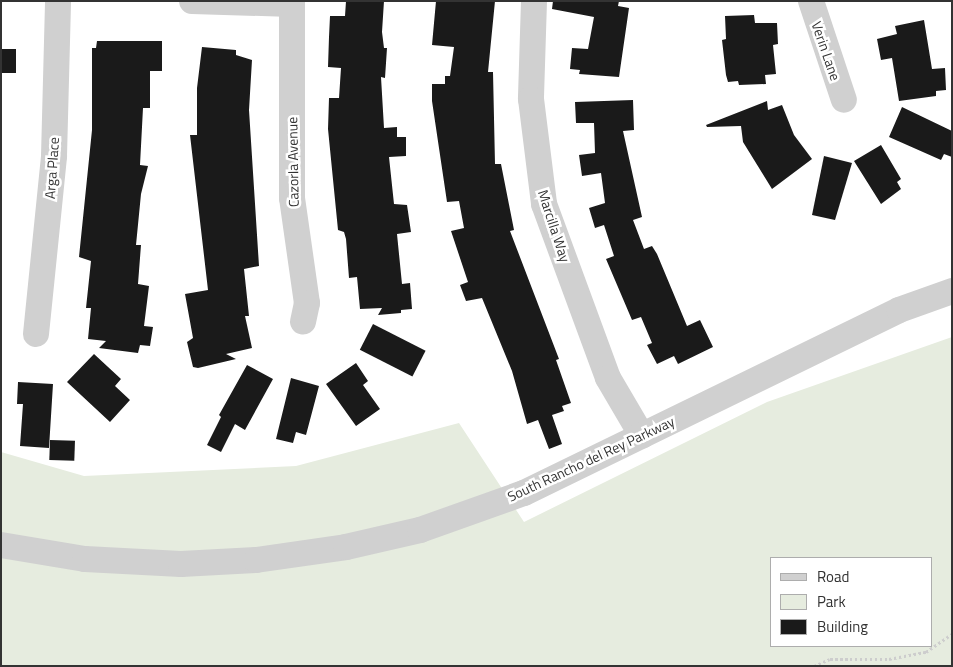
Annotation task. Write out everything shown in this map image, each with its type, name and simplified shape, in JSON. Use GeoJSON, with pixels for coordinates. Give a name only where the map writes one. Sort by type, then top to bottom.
{"type":"FeatureCollection","features":[{"type":"Feature","properties":{"kind":"street","name":"Arga Place"},"geometry":{"type":"LineString","coordinates":[[36,334],[54,156],[58,1]]}},
{"type":"Feature","properties":{"kind":"street"},"geometry":{"type":"LineString","coordinates":[[192,1],[292,2]]}},
{"type":"Feature","properties":{"kind":"street","name":"Marcilla Way"},"geometry":{"type":"LineString","coordinates":[[534,1],[531,99],[544,204],[608,378],[642,436]]}},
{"type":"Feature","properties":{"kind":"street","name":"Verin Lane"},"geometry":{"type":"LineString","coordinates":[[811,1],[844,100]]}},
{"type":"Feature","properties":{"kind":"street","name":"Cazorla Avenue"},"geometry":{"type":"LineString","coordinates":[[292,2],[292,198],[307,303],[304,322]]}},
{"type":"Feature","properties":{"kind":"street","name":"South Rancho del Rey Parkway"},"geometry":{"type":"LineString","coordinates":[[1,545],[85,559],[181,564],[256,560],[346,546],[420,530],[524,493],[899,310],[952,291]]}},
{"type":"Feature","properties":{"kind":"path"},"geometry":{"type":"LineString","coordinates":[[814,666],[830,658],[889,659],[926,652],[952,634]]}},
{"type":"Feature","properties":{"kind":"green space"},"geometry":{"type":"Polygon","coordinates":[[[952,337],[952,666],[1,666],[1,452],[84,476],[296,466],[459,423],[524,522],[767,402],[952,337]]]}},
{"type":"Feature","properties":{"kind":"building"},"geometry":{"type":"Polygon","coordinates":[[[346,1],[384,1],[382,32],[384,48],[387,48],[385,78],[381,77],[384,128],[397,127],[397,137],[406,137],[406,156],[389,157],[394,204],[407,205],[411,232],[397,234],[402,284],[410,283],[412,309],[401,310],[401,313],[378,315],[382,308],[360,309],[357,277],[349,278],[346,239],[344,232],[338,230],[328,129],[329,98],[339,98],[341,68],[328,67],[329,37],[330,16],[345,16],[346,1]]]}},
{"type":"Feature","properties":{"kind":"building"},"geometry":{"type":"Polygon","coordinates":[[[436,1],[495,1],[488,72],[493,72],[495,164],[501,164],[514,230],[510,231],[559,359],[556,360],[571,403],[562,406],[564,411],[552,415],[562,444],[549,449],[538,420],[527,424],[512,371],[482,298],[466,301],[460,285],[468,282],[451,231],[464,228],[459,201],[447,202],[432,101],[432,84],[445,84],[445,76],[450,76],[454,47],[432,45],[436,1]]]}},
{"type":"Feature","properties":{"kind":"building"},"geometry":{"type":"Polygon","coordinates":[[[553,1],[619,1],[618,6],[629,8],[619,77],[579,74],[580,70],[570,69],[572,48],[588,49],[594,17],[552,9],[553,1]]]}},
{"type":"Feature","properties":{"kind":"building"},"geometry":{"type":"Polygon","coordinates":[[[754,15],[755,23],[777,23],[778,44],[773,45],[776,74],[765,75],[766,84],[739,85],[738,81],[728,82],[722,40],[726,39],[725,16],[754,15]]]}},
{"type":"Feature","properties":{"kind":"building"},"geometry":{"type":"Polygon","coordinates":[[[924,20],[932,69],[945,68],[946,90],[936,91],[936,96],[899,101],[892,58],[881,60],[877,39],[897,34],[895,26],[924,20]]]}},
{"type":"Feature","properties":{"kind":"building"},"geometry":{"type":"Polygon","coordinates":[[[97,41],[162,41],[162,71],[150,71],[150,108],[143,108],[140,165],[148,166],[141,194],[136,245],[141,245],[138,284],[149,286],[144,326],[153,327],[150,346],[140,345],[138,353],[99,348],[106,341],[88,339],[91,308],[86,308],[91,261],[79,257],[92,130],[92,48],[96,48],[97,41]]]}},
{"type":"Feature","properties":{"kind":"building"},"geometry":{"type":"Polygon","coordinates":[[[202,47],[236,50],[236,55],[252,60],[249,110],[259,266],[244,269],[249,316],[245,316],[252,348],[226,354],[236,359],[198,368],[193,367],[187,342],[193,338],[185,294],[208,290],[190,135],[197,135],[197,88],[202,47]]]}},
{"type":"Feature","properties":{"kind":"building"},"geometry":{"type":"Polygon","coordinates":[[[1,49],[16,49],[16,73],[1,73],[1,49]]]}},
{"type":"Feature","properties":{"kind":"building"},"geometry":{"type":"Polygon","coordinates":[[[633,100],[634,130],[623,131],[642,217],[633,220],[644,249],[652,246],[657,254],[687,326],[700,320],[713,347],[678,364],[674,356],[657,364],[647,345],[652,343],[641,317],[632,320],[606,259],[614,256],[604,225],[595,228],[589,208],[605,203],[601,173],[582,176],[579,155],[595,153],[594,123],[576,123],[575,102],[633,100]]]}},
{"type":"Feature","properties":{"kind":"building"},"geometry":{"type":"Polygon","coordinates":[[[767,101],[768,110],[782,105],[794,135],[812,159],[772,189],[743,142],[741,126],[707,127],[706,125],[767,101]]]}},
{"type":"Feature","properties":{"kind":"building"},"geometry":{"type":"Polygon","coordinates":[[[902,107],[952,131],[952,157],[944,154],[941,160],[889,137],[902,107]]]}},
{"type":"Feature","properties":{"kind":"building"},"geometry":{"type":"Polygon","coordinates":[[[881,145],[901,179],[897,182],[901,189],[881,204],[854,161],[881,145]]]}},
{"type":"Feature","properties":{"kind":"building"},"geometry":{"type":"Polygon","coordinates":[[[824,156],[852,163],[835,220],[812,215],[824,156]]]}},
{"type":"Feature","properties":{"kind":"building"},"geometry":{"type":"Polygon","coordinates":[[[373,324],[426,351],[412,377],[360,350],[373,324]]]}},
{"type":"Feature","properties":{"kind":"building"},"geometry":{"type":"Polygon","coordinates":[[[94,354],[121,379],[115,386],[130,400],[110,422],[67,382],[94,354]]]}},
{"type":"Feature","properties":{"kind":"building"},"geometry":{"type":"Polygon","coordinates":[[[356,363],[368,381],[363,385],[380,409],[356,426],[326,384],[356,363]]]}},
{"type":"Feature","properties":{"kind":"building"},"geometry":{"type":"Polygon","coordinates":[[[247,365],[273,379],[245,430],[235,424],[221,452],[207,445],[221,417],[219,415],[247,365]]]}},
{"type":"Feature","properties":{"kind":"building"},"geometry":{"type":"Polygon","coordinates":[[[291,378],[319,386],[306,435],[296,432],[293,443],[276,439],[291,378]]]}},
{"type":"Feature","properties":{"kind":"building"},"geometry":{"type":"Polygon","coordinates":[[[18,382],[53,384],[49,448],[20,446],[23,404],[17,404],[18,382]]]}},
{"type":"Feature","properties":{"kind":"building"},"geometry":{"type":"Polygon","coordinates":[[[50,440],[75,441],[74,461],[49,460],[50,440]]]}}]}
